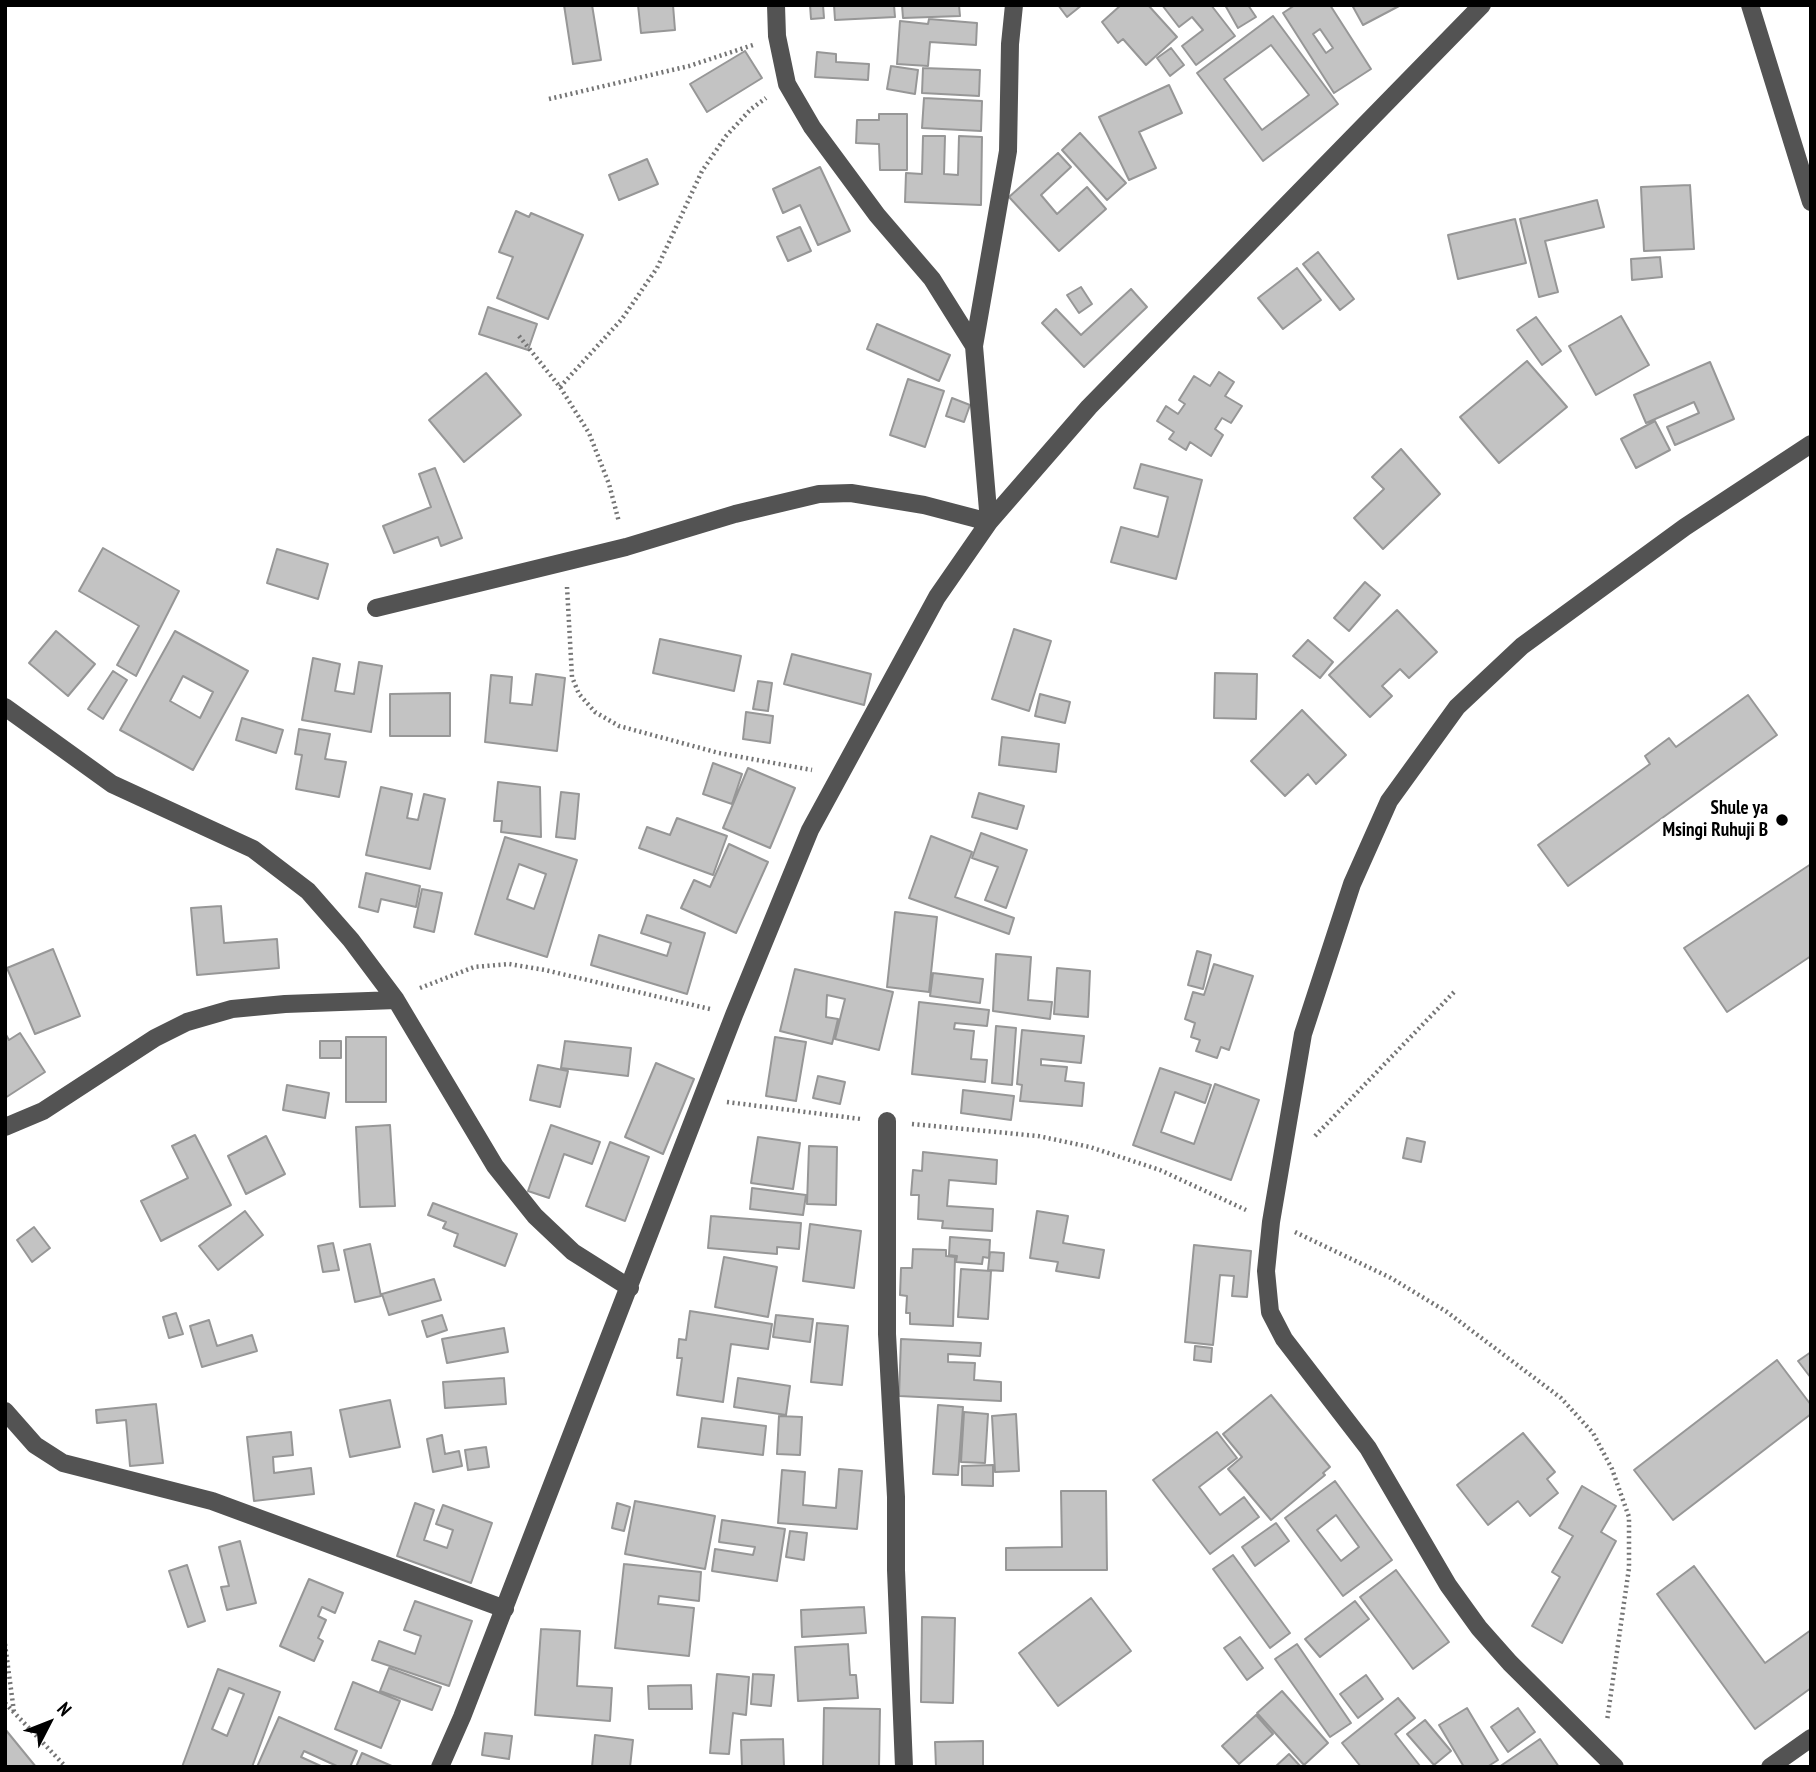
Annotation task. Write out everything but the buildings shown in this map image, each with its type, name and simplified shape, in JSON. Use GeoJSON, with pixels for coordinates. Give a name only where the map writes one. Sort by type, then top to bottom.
{"type":"FeatureCollection","features":[{"type":"Feature","properties":{"kind":"street"},"geometry":{"type":"LineString","coordinates":[[776,5],[777,36],[787,84],[812,127],[877,215],[932,279],[974,346]]}},
{"type":"Feature","properties":{"kind":"street"},"geometry":{"type":"LineString","coordinates":[[989,522],[974,346],[1008,151],[1010,44],[1014,5]]}},
{"type":"Feature","properties":{"kind":"street"},"geometry":{"type":"LineString","coordinates":[[440,1767],[505,1609],[734,1015],[810,830],[937,597],[989,522],[1089,407],[1482,5]]}},
{"type":"Feature","properties":{"kind":"street"},"geometry":{"type":"LineString","coordinates":[[1750,5],[1811,202]]}},
{"type":"Feature","properties":{"kind":"street"},"geometry":{"type":"LineString","coordinates":[[1609,1761],[1479,1628],[1448,1585],[1368,1448],[1284,1339],[1270,1312],[1266,1271],[1271,1222],[1303,1034],[1352,884],[1389,801],[1457,707],[1522,646],[1685,527],[1811,444]]}},
{"type":"Feature","properties":{"kind":"street"},"geometry":{"type":"LineString","coordinates":[[376,608],[626,547],[735,514],[819,494],[863,495],[924,505],[989,522]]}},
{"type":"Feature","properties":{"kind":"street"},"geometry":{"type":"LineString","coordinates":[[5,707],[112,784],[253,849],[308,891],[351,940],[396,1000],[495,1166],[535,1216],[573,1252],[630,1287]]}},
{"type":"Feature","properties":{"kind":"street"},"geometry":{"type":"LineString","coordinates":[[5,1127],[43,1111],[155,1038],[187,1022],[232,1009],[258,1006],[396,1000]]}},
{"type":"Feature","properties":{"kind":"street"},"geometry":{"type":"LineString","coordinates":[[887,1121],[887,1334],[896,1497],[895,1570],[904,1767]]}},
{"type":"Feature","properties":{"kind":"street"},"geometry":{"type":"LineString","coordinates":[[5,1411],[35,1445],[63,1464],[212,1501],[376,1559],[505,1609]]}},
{"type":"Feature","properties":{"kind":"street"},"geometry":{"type":"LineString","coordinates":[[1770,1767],[1811,1738]]}},
{"type":"Feature","properties":{"kind":"path"},"geometry":{"type":"LineString","coordinates":[[549,99],[689,66],[777,36]]}},
{"type":"Feature","properties":{"kind":"path"},"geometry":{"type":"LineString","coordinates":[[561,387],[622,319],[657,268],[702,171],[726,136],[751,109],[787,84]]}},
{"type":"Feature","properties":{"kind":"path"},"geometry":{"type":"LineString","coordinates":[[519,336],[561,387],[589,433],[609,484],[626,547]]}},
{"type":"Feature","properties":{"kind":"path"},"geometry":{"type":"LineString","coordinates":[[567,560],[572,677],[579,695],[595,712],[619,726],[719,753],[840,774]]}},
{"type":"Feature","properties":{"kind":"path"},"geometry":{"type":"LineString","coordinates":[[396,1000],[464,970],[509,964],[545,970],[734,1015]]}},
{"type":"Feature","properties":{"kind":"path"},"geometry":{"type":"LineString","coordinates":[[1280,1167],[1323,1128],[1456,990]]}},
{"type":"Feature","properties":{"kind":"path"},"geometry":{"type":"LineString","coordinates":[[702,1098],[811,1115],[1038,1136],[1090,1147],[1160,1170],[1391,1278],[1447,1312],[1561,1398],[1593,1433],[1612,1469],[1629,1517],[1629,1568],[1609,1761]]}},
{"type":"Feature","properties":{"kind":"path"},"geometry":{"type":"LineString","coordinates":[[5,1644],[15,1713]]}},
{"type":"Feature","properties":{"kind":"path"},"geometry":{"type":"LineString","coordinates":[[5,1703],[66,1767]]}},
{"type":"Feature","properties":{"kind":"place","name":"Shule ya Msingi Ruhuji B"},"geometry":{"type":"Point","coordinates":[1782,820]}}]}
